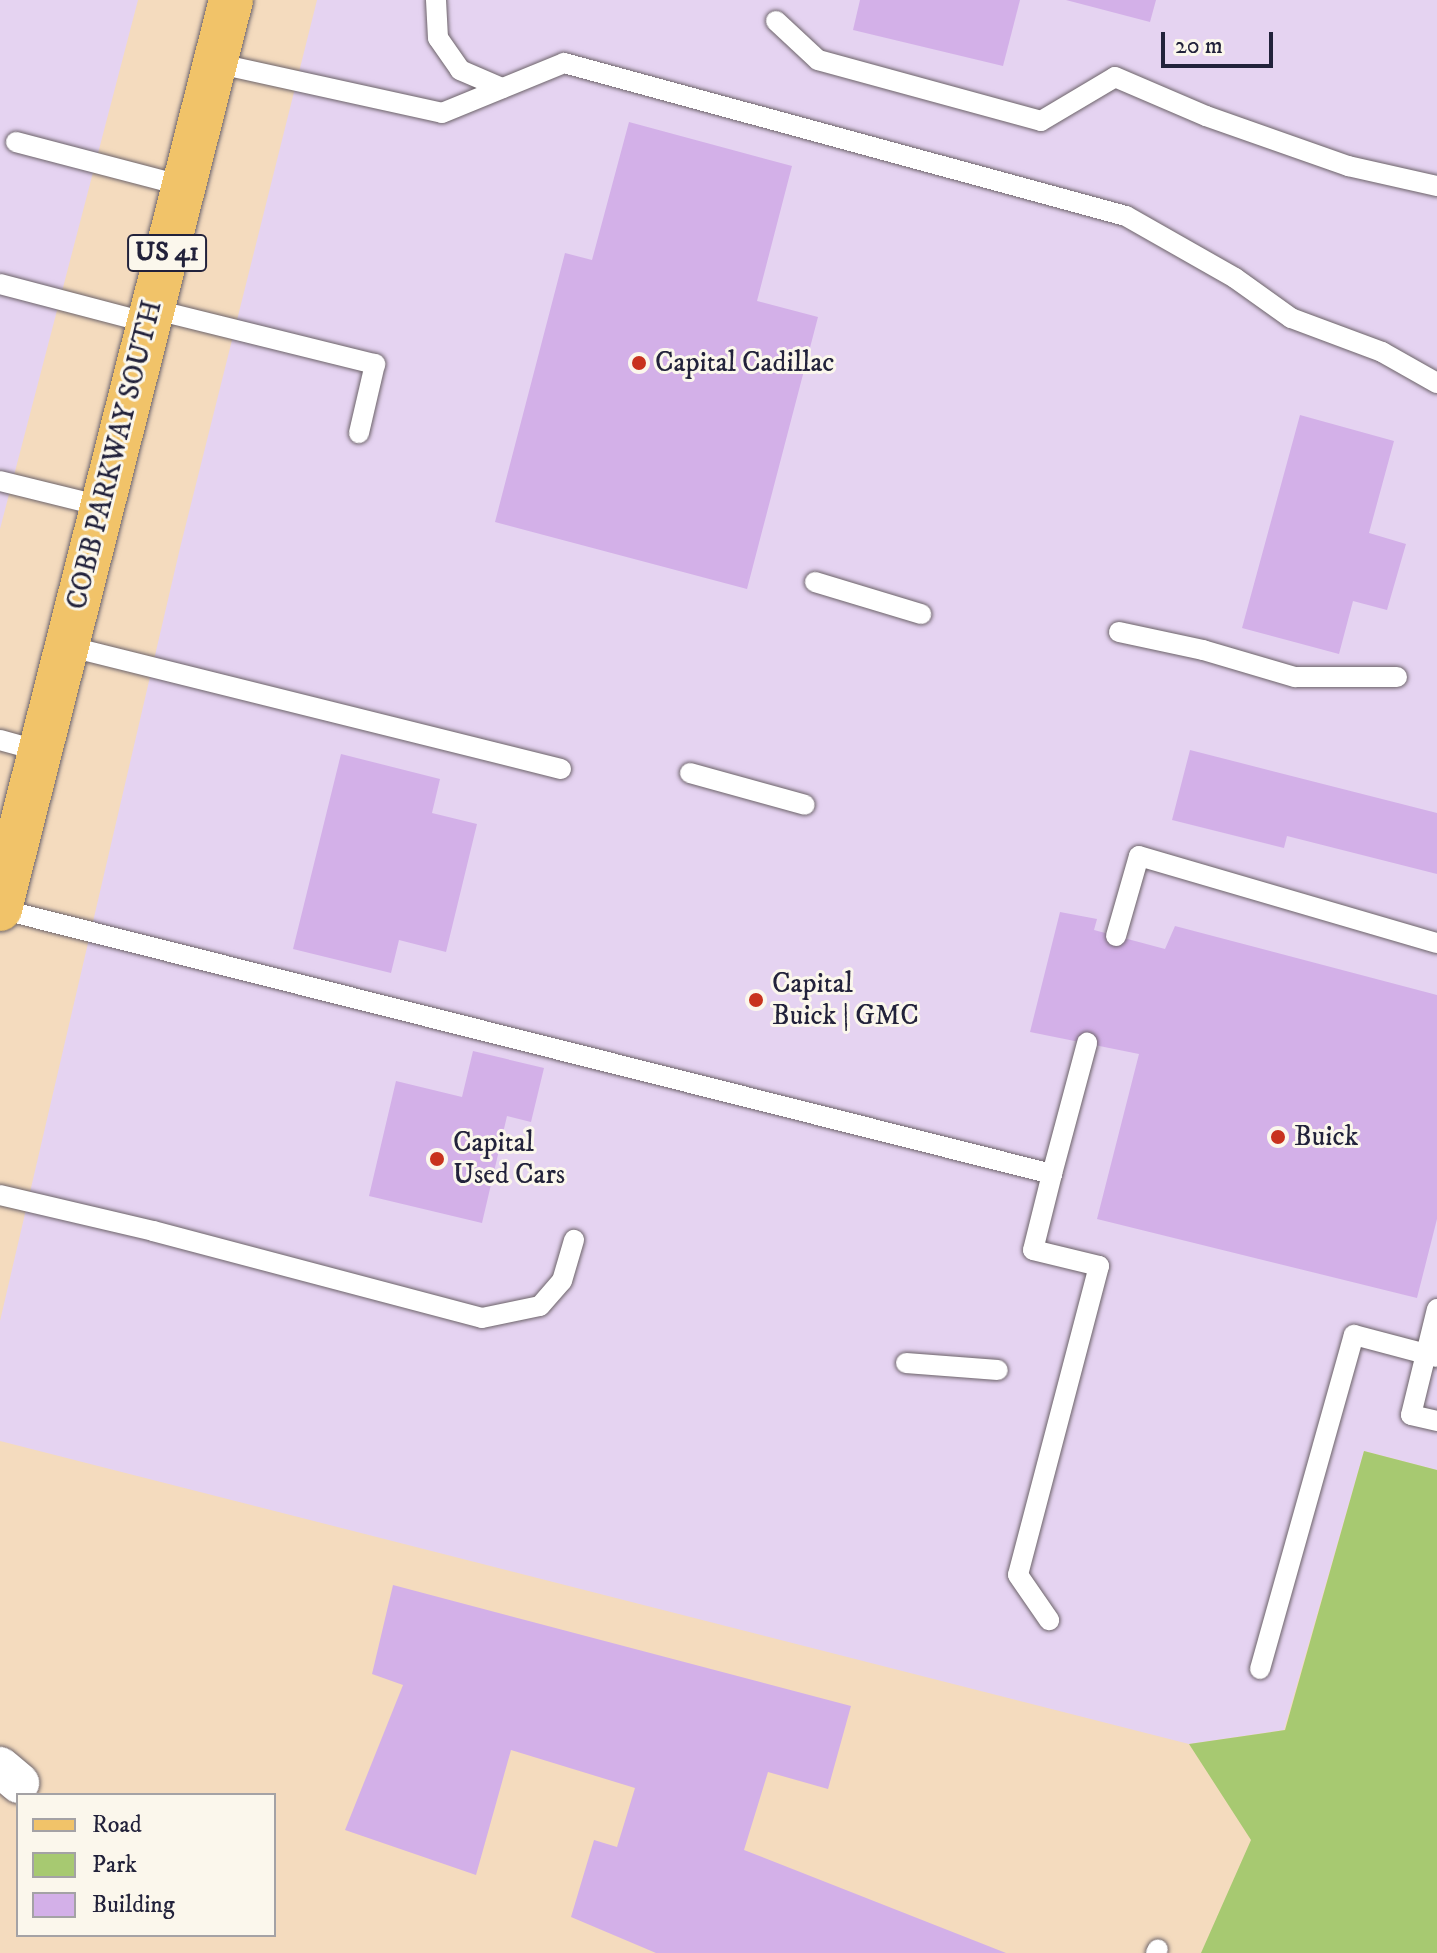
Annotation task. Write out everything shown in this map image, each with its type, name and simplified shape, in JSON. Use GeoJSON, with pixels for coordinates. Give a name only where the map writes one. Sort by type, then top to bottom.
{"type":"FeatureCollection","features":[{"type":"Feature","properties":{"kind":"main road","name":"COBB PARKWAY SOUTH"},"geometry":{"type":"LineString","coordinates":[[0,909],[20,746],[67,646],[231,0]]}},
{"type":"Feature","properties":{"kind":"street"},"geometry":{"type":"LineString","coordinates":[[0,1767],[19,1783],[0,1784]]}},
{"type":"Feature","properties":{"kind":"lane"},"geometry":{"type":"LineString","coordinates":[[436,0],[438,38],[460,70],[502,88]]}},
{"type":"Feature","properties":{"kind":"lane"},"geometry":{"type":"LineString","coordinates":[[776,21],[818,60],[1041,121],[1115,77],[1206,116],[1348,166],[1437,186]]}},
{"type":"Feature","properties":{"kind":"lane"},"geometry":{"type":"LineString","coordinates":[[215,63],[442,113],[564,63],[1126,216],[1235,278],[1291,318],[1382,352],[1437,383]]}},
{"type":"Feature","properties":{"kind":"lane"},"geometry":{"type":"LineString","coordinates":[[16,142],[184,186]]}},
{"type":"Feature","properties":{"kind":"lane"},"geometry":{"type":"LineString","coordinates":[[0,284],[375,364],[359,433]]}},
{"type":"Feature","properties":{"kind":"lane"},"geometry":{"type":"LineString","coordinates":[[0,481],[102,506]]}},
{"type":"Feature","properties":{"kind":"lane"},"geometry":{"type":"LineString","coordinates":[[815,582],[921,614]]}},
{"type":"Feature","properties":{"kind":"lane"},"geometry":{"type":"LineString","coordinates":[[1119,632],[1203,650],[1295,677],[1397,677]]}},
{"type":"Feature","properties":{"kind":"lane"},"geometry":{"type":"LineString","coordinates":[[67,646],[561,769]]}},
{"type":"Feature","properties":{"kind":"lane"},"geometry":{"type":"LineString","coordinates":[[690,773],[805,805]]}},
{"type":"Feature","properties":{"kind":"lane"},"geometry":{"type":"LineString","coordinates":[[1116,936],[1139,856],[1437,943]]}},
{"type":"Feature","properties":{"kind":"lane"},"geometry":{"type":"LineString","coordinates":[[0,909],[1052,1174]]}},
{"type":"Feature","properties":{"kind":"lane"},"geometry":{"type":"LineString","coordinates":[[1049,1620],[1018,1575],[1099,1266],[1033,1250],[1087,1043]]}},
{"type":"Feature","properties":{"kind":"lane"},"geometry":{"type":"LineString","coordinates":[[0,1195],[153,1231],[482,1318],[540,1306],[562,1281],[574,1240]]}},
{"type":"Feature","properties":{"kind":"lane"},"geometry":{"type":"LineString","coordinates":[[1437,1309],[1431,1355],[1411,1415],[1437,1421]]}},
{"type":"Feature","properties":{"kind":"lane"},"geometry":{"type":"LineString","coordinates":[[1260,1669],[1354,1335],[1431,1355]]}},
{"type":"Feature","properties":{"kind":"lane"},"geometry":{"type":"LineString","coordinates":[[906,1363],[998,1370]]}},
{"type":"Feature","properties":{"kind":"shaded area"},"geometry":{"type":"Polygon","coordinates":[[[0,0],[138,0],[0,529],[0,0]]]}},
{"type":"Feature","properties":{"kind":"shaded area","name":"Capital Buick | GMC"},"geometry":{"type":"Polygon","coordinates":[[[317,0],[1437,0],[1437,1470],[1364,1451],[1284,1730],[1189,1744],[0,1441],[0,1321],[180,548],[317,0]]]}},
{"type":"Feature","properties":{"kind":"green space"},"geometry":{"type":"Polygon","coordinates":[[[1364,1451],[1437,1470],[1437,1953],[1201,1953],[1251,1840],[1189,1744],[1285,1730],[1364,1451]]]}},
{"type":"Feature","properties":{"kind":"building"},"geometry":{"type":"Polygon","coordinates":[[[860,0],[1020,0],[1003,66],[853,30],[860,0]]]}},
{"type":"Feature","properties":{"kind":"building"},"geometry":{"type":"Polygon","coordinates":[[[1066,0],[1156,0],[1150,22],[1066,0]]]}},
{"type":"Feature","properties":{"kind":"building"},"geometry":{"type":"Polygon","coordinates":[[[629,122],[792,166],[757,301],[818,317],[747,589],[495,522],[565,253],[592,260],[629,122]]]}},
{"type":"Feature","properties":{"kind":"building"},"geometry":{"type":"Polygon","coordinates":[[[1300,415],[1394,441],[1369,533],[1406,544],[1387,610],[1353,601],[1339,654],[1242,628],[1300,415]]]}},
{"type":"Feature","properties":{"kind":"building"},"geometry":{"type":"Polygon","coordinates":[[[1190,750],[1437,813],[1437,874],[1287,836],[1284,848],[1172,820],[1190,750]]]}},
{"type":"Feature","properties":{"kind":"building"},"geometry":{"type":"Polygon","coordinates":[[[341,754],[440,779],[432,813],[477,824],[446,952],[399,940],[391,973],[293,949],[341,754]]]}},
{"type":"Feature","properties":{"kind":"building","name":"Buick"},"geometry":{"type":"Polygon","coordinates":[[[1060,912],[1097,919],[1094,930],[1165,949],[1175,926],[1437,995],[1437,1219],[1417,1298],[1097,1219],[1139,1054],[1030,1032],[1060,912]]]}},
{"type":"Feature","properties":{"kind":"building","name":"Capital Used Cars"},"geometry":{"type":"Polygon","coordinates":[[[473,1051],[544,1068],[531,1122],[507,1116],[482,1223],[369,1196],[396,1081],[462,1097],[473,1051]]]}},
{"type":"Feature","properties":{"kind":"building"},"geometry":{"type":"Polygon","coordinates":[[[393,1585],[851,1706],[828,1789],[768,1772],[744,1850],[1006,1953],[656,1953],[571,1917],[594,1840],[617,1847],[635,1788],[511,1750],[476,1875],[345,1830],[403,1685],[372,1674],[393,1585]]]}},
{"type":"Feature","properties":{"kind":"place","name":"Capital Cadillac"},"geometry":{"type":"Point","coordinates":[639,363]}},
{"type":"Feature","properties":{"kind":"place","name":"Capital Buick | GMC"},"geometry":{"type":"Point","coordinates":[756,1000]}},
{"type":"Feature","properties":{"kind":"place","name":"Buick"},"geometry":{"type":"Point","coordinates":[1278,1137]}},
{"type":"Feature","properties":{"kind":"place","name":"Capital Used Cars"},"geometry":{"type":"Point","coordinates":[437,1159]}}]}
